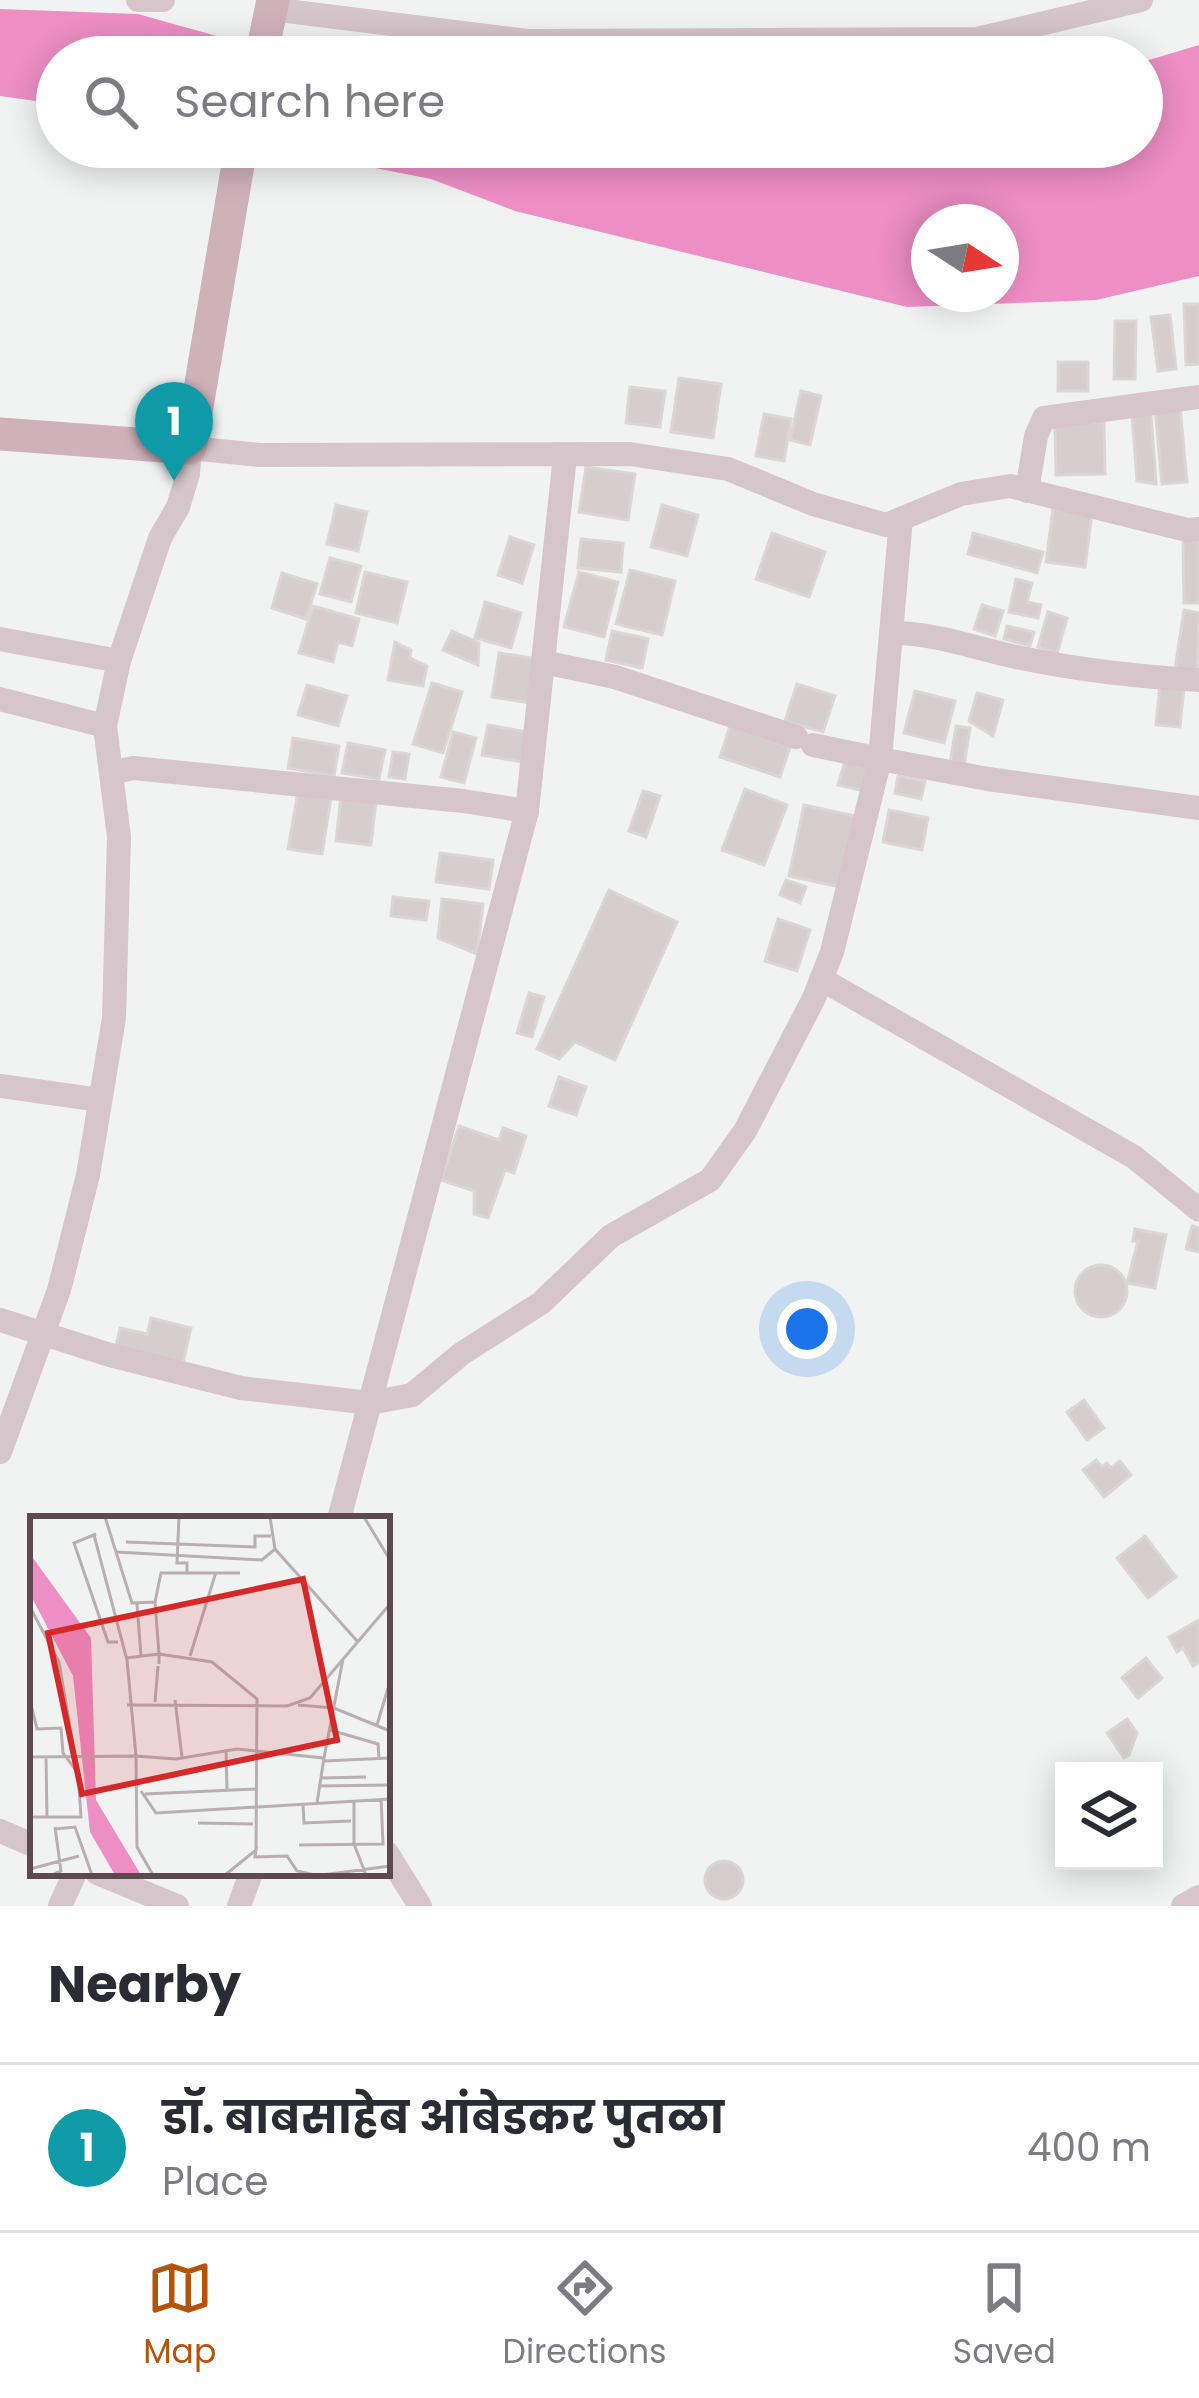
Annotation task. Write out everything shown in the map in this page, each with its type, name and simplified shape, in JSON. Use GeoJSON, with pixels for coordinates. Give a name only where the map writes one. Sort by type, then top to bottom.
{"type":"FeatureCollection","features":[{"type":"Feature","properties":{"kind":"main road"},"geometry":{"type":"LineString","coordinates":[[265,36],[272,4]]}},
{"type":"Feature","properties":{"kind":"main road"},"geometry":{"type":"LineString","coordinates":[[0,434],[190,448],[237,168]]}},
{"type":"Feature","properties":{"kind":"street"},"geometry":{"type":"LineString","coordinates":[[138,0],[163,0]]}},
{"type":"Feature","properties":{"kind":"street"},"geometry":{"type":"LineString","coordinates":[[990,36],[1141,0]]}},
{"type":"Feature","properties":{"kind":"street"},"geometry":{"type":"LineString","coordinates":[[272,4],[493,36]]}},
{"type":"Feature","properties":{"kind":"street"},"geometry":{"type":"LineString","coordinates":[[1027,490],[1036,436],[1044,418],[1199,397]]}},
{"type":"Feature","properties":{"kind":"street"},"geometry":{"type":"LineString","coordinates":[[0,1453],[44,1333],[88,1175],[114,1018],[116,973],[119,837],[105,726],[119,662],[160,538],[178,507],[190,448],[260,455],[630,454],[728,469],[813,503],[886,525],[961,494],[1010,486],[1187,530],[1199,529]]}},
{"type":"Feature","properties":{"kind":"street"},"geometry":{"type":"LineString","coordinates":[[340,1516],[527,811],[565,457]]}},
{"type":"Feature","properties":{"kind":"street"},"geometry":{"type":"LineString","coordinates":[[0,1320],[110,1355],[241,1388],[370,1403],[412,1395],[461,1354],[541,1303],[610,1236],[710,1180],[745,1131],[832,952],[880,759],[901,519]]}},
{"type":"Feature","properties":{"kind":"street"},"geometry":{"type":"LineString","coordinates":[[892,633],[921,633],[1020,658],[1132,676],[1199,680]]}},
{"type":"Feature","properties":{"kind":"street"},"geometry":{"type":"LineString","coordinates":[[0,639],[119,662]]}},
{"type":"Feature","properties":{"kind":"street"},"geometry":{"type":"LineString","coordinates":[[543,662],[615,677],[805,741],[880,759],[1199,808]]}},
{"type":"Feature","properties":{"kind":"street"},"geometry":{"type":"LineString","coordinates":[[0,699],[105,726]]}},
{"type":"Feature","properties":{"kind":"street"},"geometry":{"type":"LineString","coordinates":[[111,773],[133,768],[527,811]]}},
{"type":"Feature","properties":{"kind":"street"},"geometry":{"type":"LineString","coordinates":[[821,979],[1134,1157],[1199,1210]]}},
{"type":"Feature","properties":{"kind":"street"},"geometry":{"type":"LineString","coordinates":[[0,1086],[100,1100]]}},
{"type":"Feature","properties":{"kind":"street"},"geometry":{"type":"LineString","coordinates":[[0,1831],[30,1844]]}},
{"type":"Feature","properties":{"kind":"street"},"geometry":{"type":"LineString","coordinates":[[390,1858],[420,1906]]}},
{"type":"Feature","properties":{"kind":"street"},"geometry":{"type":"LineString","coordinates":[[60,1906],[73,1876]]}},
{"type":"Feature","properties":{"kind":"street"},"geometry":{"type":"LineString","coordinates":[[104,1876],[177,1906]]}},
{"type":"Feature","properties":{"kind":"street"},"geometry":{"type":"LineString","coordinates":[[239,1906],[250,1876]]}},
{"type":"Feature","properties":{"kind":"street"},"geometry":{"type":"LineString","coordinates":[[1183,1906],[1199,1897]]}},
{"type":"Feature","properties":{"kind":"shaded area"},"geometry":{"type":"Polygon","coordinates":[[[0,9],[138,14],[217,36],[36,36],[36,101],[0,96],[0,9]]]}},
{"type":"Feature","properties":{"kind":"shaded area"},"geometry":{"type":"Polygon","coordinates":[[[1199,45],[1199,276],[1096,300],[1019,303],[1019,204],[911,204],[911,307],[907,307],[515,211],[431,179],[375,168],[1163,168],[1163,56],[1199,45]]]}},
{"type":"Feature","properties":{"kind":"building"},"geometry":{"type":"Polygon","coordinates":[[[1184,304],[1199,304],[1199,364],[1186,365],[1184,304]]]}},
{"type":"Feature","properties":{"kind":"building"},"geometry":{"type":"Polygon","coordinates":[[[1170,315],[1176,369],[1158,371],[1151,317],[1170,315]]]}},
{"type":"Feature","properties":{"kind":"building"},"geometry":{"type":"Polygon","coordinates":[[[1115,321],[1136,321],[1135,379],[1114,379],[1115,321]]]}},
{"type":"Feature","properties":{"kind":"building"},"geometry":{"type":"Polygon","coordinates":[[[1058,362],[1088,362],[1088,391],[1058,391],[1058,362]]]}},
{"type":"Feature","properties":{"kind":"building"},"geometry":{"type":"Polygon","coordinates":[[[679,378],[721,384],[713,438],[671,432],[679,378]]]}},
{"type":"Feature","properties":{"kind":"building"},"geometry":{"type":"Polygon","coordinates":[[[630,387],[665,391],[660,427],[626,423],[630,387]]]}},
{"type":"Feature","properties":{"kind":"building"},"geometry":{"type":"Polygon","coordinates":[[[801,391],[821,396],[810,445],[790,440],[801,391]]]}},
{"type":"Feature","properties":{"kind":"building"},"geometry":{"type":"Polygon","coordinates":[[[1180,406],[1187,482],[1162,484],[1155,408],[1180,406]]]}},
{"type":"Feature","properties":{"kind":"building"},"geometry":{"type":"Polygon","coordinates":[[[764,414],[791,419],[784,461],[756,456],[764,414]]]}},
{"type":"Feature","properties":{"kind":"building"},"geometry":{"type":"Polygon","coordinates":[[[1151,414],[1156,484],[1137,481],[1132,416],[1151,414]]]}},
{"type":"Feature","properties":{"kind":"building"},"geometry":{"type":"Polygon","coordinates":[[[1104,422],[1105,474],[1056,475],[1055,423],[1104,422]]]}},
{"type":"Feature","properties":{"kind":"building"},"geometry":{"type":"Polygon","coordinates":[[[586,467],[635,474],[628,520],[579,512],[586,467]]]}},
{"type":"Feature","properties":{"kind":"building"},"geometry":{"type":"Polygon","coordinates":[[[336,505],[367,512],[358,551],[327,544],[336,505]]]}},
{"type":"Feature","properties":{"kind":"building"},"geometry":{"type":"Polygon","coordinates":[[[662,505],[698,515],[687,556],[651,547],[662,505]]]}},
{"type":"Feature","properties":{"kind":"building"},"geometry":{"type":"Polygon","coordinates":[[[1053,508],[1092,513],[1085,567],[1046,562],[1053,508]]]}},
{"type":"Feature","properties":{"kind":"building"},"geometry":{"type":"Polygon","coordinates":[[[772,533],[825,552],[809,597],[756,579],[772,533]]]}},
{"type":"Feature","properties":{"kind":"building"},"geometry":{"type":"Polygon","coordinates":[[[973,533],[1043,552],[1037,573],[968,554],[973,533]]]}},
{"type":"Feature","properties":{"kind":"building"},"geometry":{"type":"Polygon","coordinates":[[[510,537],[534,545],[522,583],[498,575],[510,537]]]}},
{"type":"Feature","properties":{"kind":"building"},"geometry":{"type":"Polygon","coordinates":[[[1183,538],[1199,538],[1199,603],[1184,603],[1183,538]]]}},
{"type":"Feature","properties":{"kind":"building"},"geometry":{"type":"Polygon","coordinates":[[[581,539],[623,543],[621,572],[578,568],[581,539]]]}},
{"type":"Feature","properties":{"kind":"building"},"geometry":{"type":"Polygon","coordinates":[[[330,558],[361,566],[351,602],[320,594],[330,558]]]}},
{"type":"Feature","properties":{"kind":"building"},"geometry":{"type":"Polygon","coordinates":[[[630,570],[675,581],[662,635],[616,624],[630,570]]]}},
{"type":"Feature","properties":{"kind":"building"},"geometry":{"type":"Polygon","coordinates":[[[365,572],[407,582],[397,623],[356,613],[365,572]]]}},
{"type":"Feature","properties":{"kind":"building"},"geometry":{"type":"Polygon","coordinates":[[[579,572],[618,582],[604,637],[564,627],[579,572]]]}},
{"type":"Feature","properties":{"kind":"building"},"geometry":{"type":"Polygon","coordinates":[[[282,573],[317,584],[306,619],[272,608],[282,573]]]}},
{"type":"Feature","properties":{"kind":"building"},"geometry":{"type":"Polygon","coordinates":[[[1016,579],[1032,583],[1027,602],[1041,605],[1038,618],[1009,612],[1016,579]]]}},
{"type":"Feature","properties":{"kind":"building"},"geometry":{"type":"Polygon","coordinates":[[[485,602],[521,613],[511,648],[475,638],[485,602]]]}},
{"type":"Feature","properties":{"kind":"building"},"geometry":{"type":"Polygon","coordinates":[[[982,605],[1003,611],[995,636],[974,629],[982,605]]]}},
{"type":"Feature","properties":{"kind":"building"},"geometry":{"type":"Polygon","coordinates":[[[313,606],[359,619],[352,646],[338,642],[333,662],[299,653],[313,606]]]}},
{"type":"Feature","properties":{"kind":"building"},"geometry":{"type":"Polygon","coordinates":[[[1184,610],[1199,613],[1197,673],[1175,669],[1184,610]]]}},
{"type":"Feature","properties":{"kind":"building"},"geometry":{"type":"Polygon","coordinates":[[[1048,612],[1067,618],[1057,654],[1038,647],[1048,612]]]}},
{"type":"Feature","properties":{"kind":"building"},"geometry":{"type":"Polygon","coordinates":[[[1007,626],[1034,632],[1030,646],[1004,639],[1007,626]]]}},
{"type":"Feature","properties":{"kind":"building"},"geometry":{"type":"Polygon","coordinates":[[[452,631],[479,643],[478,665],[443,650],[452,631]]]}},
{"type":"Feature","properties":{"kind":"building"},"geometry":{"type":"Polygon","coordinates":[[[612,631],[648,639],[642,668],[606,660],[612,631]]]}},
{"type":"Feature","properties":{"kind":"building"},"geometry":{"type":"Polygon","coordinates":[[[395,642],[411,650],[410,658],[427,666],[423,686],[388,680],[395,642]]]}},
{"type":"Feature","properties":{"kind":"building"},"geometry":{"type":"Polygon","coordinates":[[[499,653],[538,659],[531,703],[492,697],[499,653]]]}},
{"type":"Feature","properties":{"kind":"building"},"geometry":{"type":"Polygon","coordinates":[[[432,683],[462,692],[443,753],[413,744],[432,683]]]}},
{"type":"Feature","properties":{"kind":"building"},"geometry":{"type":"Polygon","coordinates":[[[797,684],[835,696],[823,732],[785,721],[797,684]]]}},
{"type":"Feature","properties":{"kind":"building"},"geometry":{"type":"Polygon","coordinates":[[[1160,684],[1184,687],[1180,727],[1156,725],[1160,684]]]}},
{"type":"Feature","properties":{"kind":"building"},"geometry":{"type":"Polygon","coordinates":[[[307,685],[347,696],[338,726],[298,715],[307,685]]]}},
{"type":"Feature","properties":{"kind":"building"},"geometry":{"type":"Polygon","coordinates":[[[915,691],[955,701],[944,743],[904,733],[915,691]]]}},
{"type":"Feature","properties":{"kind":"building"},"geometry":{"type":"Polygon","coordinates":[[[977,693],[1003,700],[993,736],[969,721],[977,693]]]}},
{"type":"Feature","properties":{"kind":"building"},"geometry":{"type":"Polygon","coordinates":[[[488,725],[527,732],[522,762],[482,755],[488,725]]]}},
{"type":"Feature","properties":{"kind":"building"},"geometry":{"type":"Polygon","coordinates":[[[730,726],[790,747],[780,777],[720,757],[730,726]]]}},
{"type":"Feature","properties":{"kind":"building"},"geometry":{"type":"Polygon","coordinates":[[[956,726],[970,728],[964,766],[950,763],[956,726]]]}},
{"type":"Feature","properties":{"kind":"building"},"geometry":{"type":"Polygon","coordinates":[[[453,732],[476,738],[464,783],[441,777],[453,732]]]}},
{"type":"Feature","properties":{"kind":"building"},"geometry":{"type":"Polygon","coordinates":[[[293,738],[339,746],[334,776],[288,768],[293,738]]]}},
{"type":"Feature","properties":{"kind":"building"},"geometry":{"type":"Polygon","coordinates":[[[348,743],[385,750],[379,779],[342,773],[348,743]]]}},
{"type":"Feature","properties":{"kind":"building"},"geometry":{"type":"Polygon","coordinates":[[[393,752],[409,754],[405,779],[389,777],[393,752]]]}},
{"type":"Feature","properties":{"kind":"building"},"geometry":{"type":"Polygon","coordinates":[[[845,761],[874,768],[868,792],[838,785],[845,761]]]}},
{"type":"Feature","properties":{"kind":"building"},"geometry":{"type":"Polygon","coordinates":[[[898,776],[925,781],[921,799],[895,793],[898,776]]]}},
{"type":"Feature","properties":{"kind":"building"},"geometry":{"type":"Polygon","coordinates":[[[745,789],[787,805],[764,865],[722,850],[745,789]]]}},
{"type":"Feature","properties":{"kind":"building"},"geometry":{"type":"Polygon","coordinates":[[[643,791],[660,796],[646,837],[629,831],[643,791]]]}},
{"type":"Feature","properties":{"kind":"building"},"geometry":{"type":"Polygon","coordinates":[[[298,792],[331,798],[322,854],[288,849],[298,792]]]}},
{"type":"Feature","properties":{"kind":"building"},"geometry":{"type":"Polygon","coordinates":[[[341,796],[376,800],[371,845],[336,841],[341,796]]]}},
{"type":"Feature","properties":{"kind":"building"},"geometry":{"type":"Polygon","coordinates":[[[804,805],[855,816],[840,887],[789,876],[804,805]]]}},
{"type":"Feature","properties":{"kind":"building"},"geometry":{"type":"Polygon","coordinates":[[[889,810],[928,818],[922,850],[883,842],[889,810]]]}},
{"type":"Feature","properties":{"kind":"building"},"geometry":{"type":"Polygon","coordinates":[[[440,853],[493,860],[489,889],[436,882],[440,853]]]}},
{"type":"Feature","properties":{"kind":"building"},"geometry":{"type":"Polygon","coordinates":[[[786,880],[806,887],[800,903],[780,895],[786,880]]]}},
{"type":"Feature","properties":{"kind":"building"},"geometry":{"type":"Polygon","coordinates":[[[609,890],[677,922],[615,1060],[575,1042],[559,1059],[537,1049],[609,890]]]}},
{"type":"Feature","properties":{"kind":"building"},"geometry":{"type":"Polygon","coordinates":[[[393,897],[429,901],[426,920],[391,916],[393,897]]]}},
{"type":"Feature","properties":{"kind":"building"},"geometry":{"type":"Polygon","coordinates":[[[442,899],[483,904],[477,954],[438,938],[442,899]]]}},
{"type":"Feature","properties":{"kind":"building"},"geometry":{"type":"Polygon","coordinates":[[[778,919],[810,930],[797,971],[765,961],[778,919]]]}},
{"type":"Feature","properties":{"kind":"building"},"geometry":{"type":"Polygon","coordinates":[[[529,993],[544,997],[532,1037],[517,1033],[529,993]]]}},
{"type":"Feature","properties":{"kind":"building"},"geometry":{"type":"Polygon","coordinates":[[[559,1077],[586,1087],[576,1115],[549,1106],[559,1077]]]}},
{"type":"Feature","properties":{"kind":"building"},"geometry":{"type":"Polygon","coordinates":[[[459,1126],[499,1140],[503,1128],[526,1136],[514,1173],[505,1170],[488,1218],[474,1214],[474,1191],[441,1180],[459,1126]]]}},
{"type":"Feature","properties":{"kind":"building"},"geometry":{"type":"Polygon","coordinates":[[[1192,1226],[1199,1228],[1199,1252],[1186,1249],[1192,1226]]]}},
{"type":"Feature","properties":{"kind":"building"},"geometry":{"type":"Polygon","coordinates":[[[1135,1229],[1166,1235],[1155,1288],[1127,1283],[1138,1241],[1133,1241],[1135,1229]]]}},
{"type":"Feature","properties":{"kind":"building"},"geometry":{"type":"Polygon","coordinates":[[[1101,1265],[1120,1272],[1127,1291],[1120,1310],[1101,1317],[1082,1310],[1075,1291],[1082,1272],[1101,1265]]]}},
{"type":"Feature","properties":{"kind":"building"},"geometry":{"type":"Polygon","coordinates":[[[151,1318],[191,1328],[183,1363],[116,1347],[120,1328],[147,1334],[151,1318]]]}},
{"type":"Feature","properties":{"kind":"building"},"geometry":{"type":"Polygon","coordinates":[[[1084,1400],[1104,1428],[1087,1440],[1067,1412],[1084,1400]]]}},
{"type":"Feature","properties":{"kind":"building"},"geometry":{"type":"Polygon","coordinates":[[[1096,1460],[1111,1468],[1120,1461],[1131,1475],[1104,1497],[1083,1470],[1096,1460]]]}},
{"type":"Feature","properties":{"kind":"building"},"geometry":{"type":"Polygon","coordinates":[[[1145,1536],[1176,1577],[1148,1598],[1117,1558],[1145,1536]]]}},
{"type":"Feature","properties":{"kind":"building"},"geometry":{"type":"Polygon","coordinates":[[[1199,1620],[1199,1662],[1193,1666],[1183,1648],[1177,1652],[1169,1637],[1199,1620]]]}},
{"type":"Feature","properties":{"kind":"building"},"geometry":{"type":"Polygon","coordinates":[[[1146,1658],[1162,1678],[1138,1698],[1122,1678],[1146,1658]]]}},
{"type":"Feature","properties":{"kind":"building"},"geometry":{"type":"Polygon","coordinates":[[[1127,1719],[1137,1733],[1124,1758],[1107,1733],[1127,1719]]]}},
{"type":"Feature","properties":{"kind":"building"},"geometry":{"type":"Polygon","coordinates":[[[724,1861],[737,1867],[743,1880],[737,1893],[724,1899],[711,1893],[705,1880],[711,1867],[724,1861]]]}},
{"type":"Feature","properties":{"kind":"place","name":"डॉ. बाबसाहेब आंबेडकर पुतळा"},"geometry":{"type":"Point","coordinates":[174,481]}}]}
